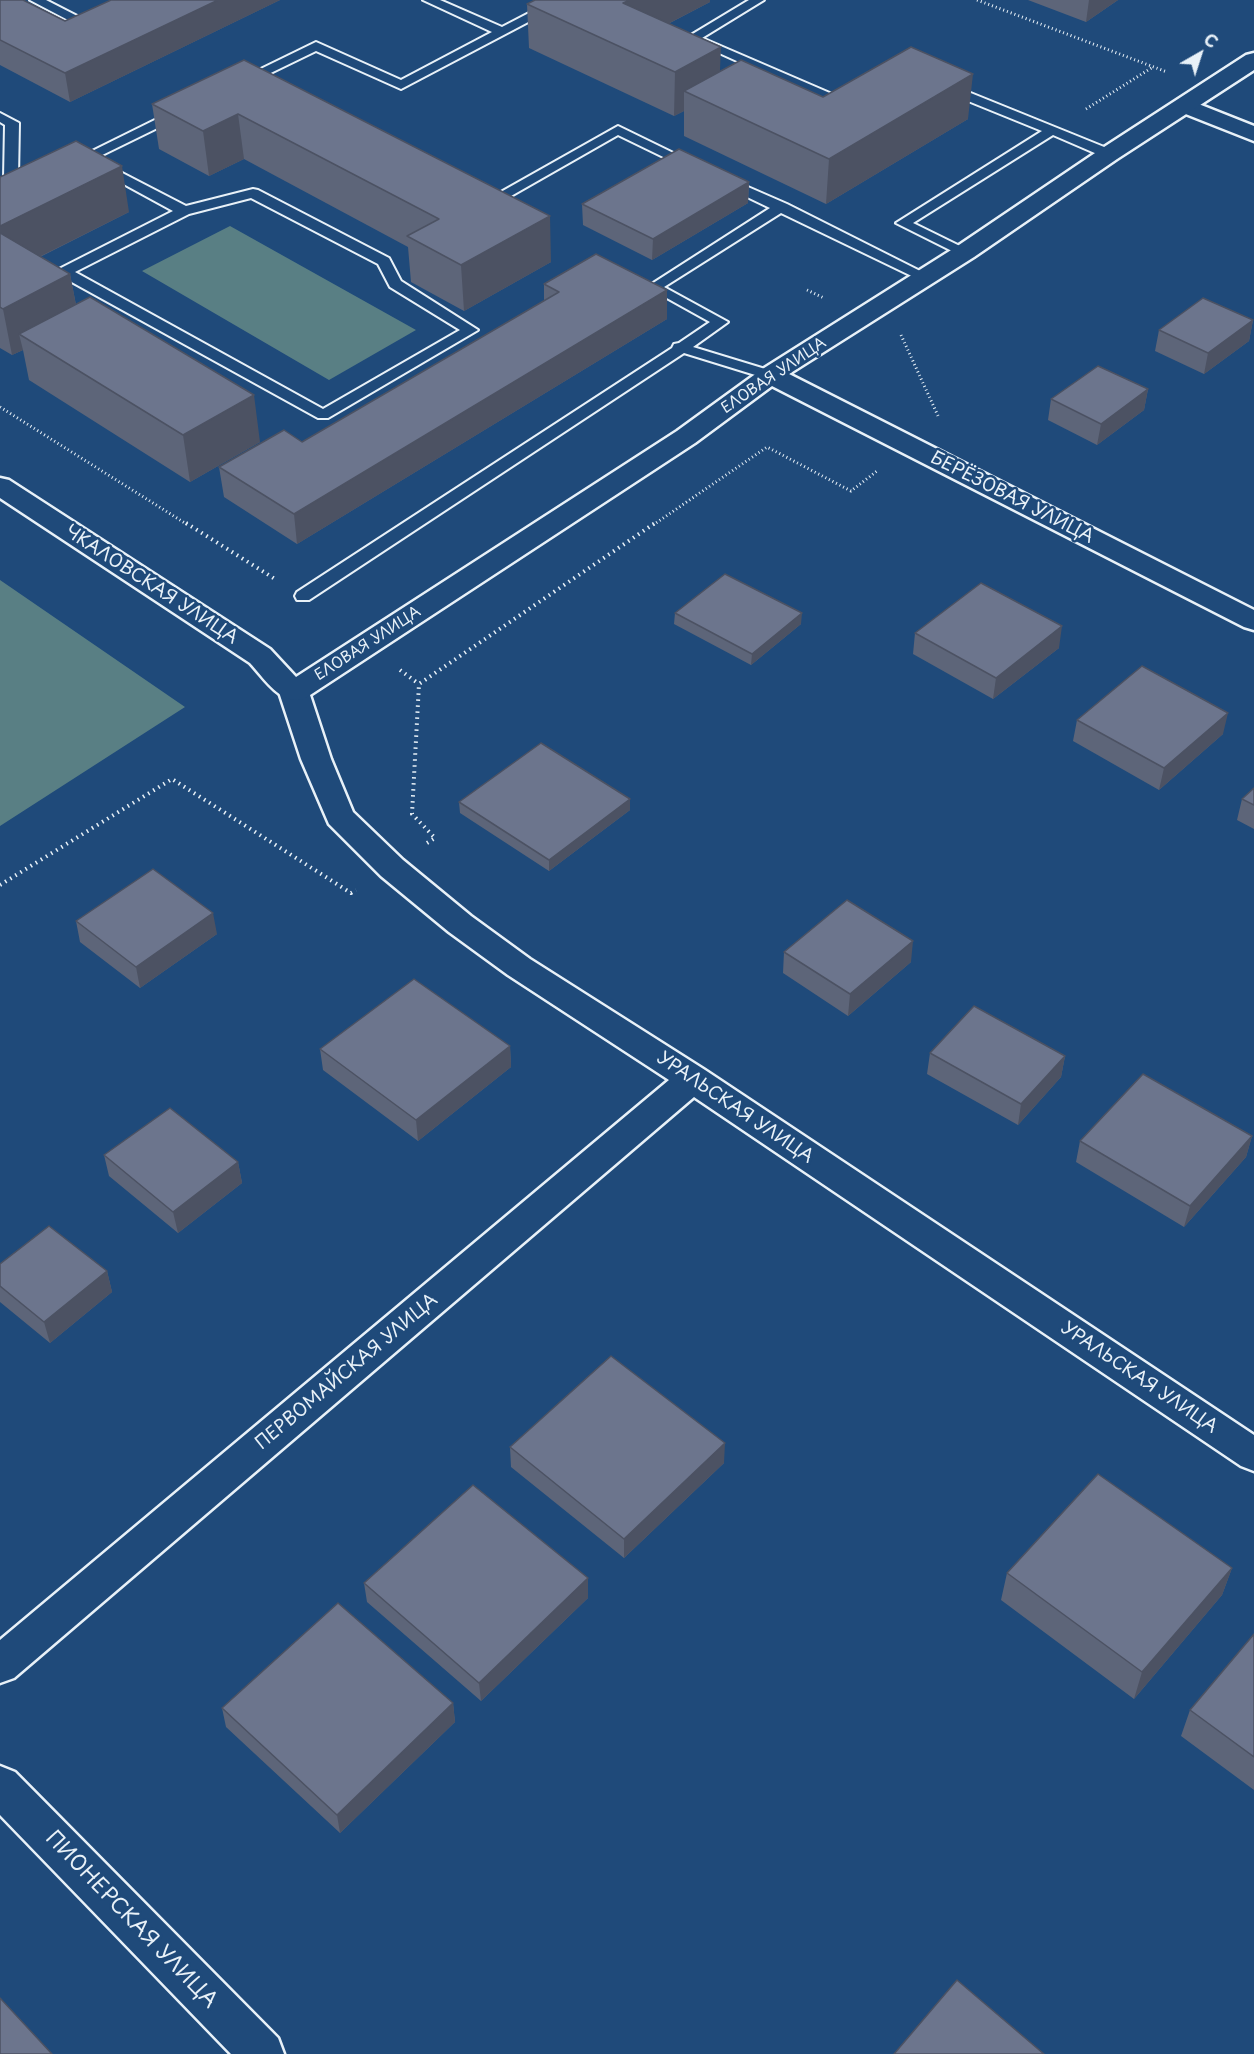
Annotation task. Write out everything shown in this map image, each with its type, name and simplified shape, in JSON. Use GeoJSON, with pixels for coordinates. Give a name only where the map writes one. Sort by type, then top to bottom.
{"type":"FeatureCollection","features":[{"type":"Feature","properties":{"kind":"street","name":"ЕЛОВАЯ УЛИЦА"},"geometry":{"type":"LineString","coordinates":[[294,692],[686,437],[770,375],[965,252],[1109,154],[1254,60]]}},
{"type":"Feature","properties":{"kind":"street"},"geometry":{"type":"LineString","coordinates":[[1186,106],[1254,134]]}},
{"type":"Feature","properties":{"kind":"street","name":"БЕРЁЗОВАЯ УЛИЦА"},"geometry":{"type":"LineString","coordinates":[[770,375],[1254,621]]}},
{"type":"Feature","properties":{"kind":"street","name":"ЧКАЛОВСКАЯ УЛИЦА"},"geometry":{"type":"LineString","coordinates":[[0,486],[260,656],[294,692]]}},
{"type":"Feature","properties":{"kind":"street","name":"УРАЛЬСКАЯ УЛИЦА"},"geometry":{"type":"LineString","coordinates":[[294,692],[316,759],[340,818],[392,868],[460,924],[511,961],[693,1079],[1254,1455]]}},
{"type":"Feature","properties":{"kind":"street","name":"ПЕРВОМАЙСКАЯ УЛИЦА"},"geometry":{"type":"LineString","coordinates":[[0,1665],[693,1079]]}},
{"type":"Feature","properties":{"kind":"street","name":"ПИОНЕРСКАЯ УЛИЦА"},"geometry":{"type":"LineString","coordinates":[[0,1786],[262,2054]]}},
{"type":"Feature","properties":{"kind":"lane"},"geometry":{"type":"LineString","coordinates":[[36,0],[87,26],[145,0]]}},
{"type":"Feature","properties":{"kind":"lane"},"geometry":{"type":"LineString","coordinates":[[429,0],[502,32]]}},
{"type":"Feature","properties":{"kind":"lane"},"geometry":{"type":"LineString","coordinates":[[232,87],[316,46],[400,85],[564,0]]}},
{"type":"Feature","properties":{"kind":"lane"},"geometry":{"type":"LineString","coordinates":[[758,0],[692,38],[850,107],[859,101]]}},
{"type":"Feature","properties":{"kind":"lane"},"geometry":{"type":"LineString","coordinates":[[932,82],[1109,154]]}},
{"type":"Feature","properties":{"kind":"lane"},"geometry":{"type":"LineString","coordinates":[[69,166],[190,107]]}},
{"type":"Feature","properties":{"kind":"lane"},"geometry":{"type":"LineString","coordinates":[[0,117],[12,123],[11,179]]}},
{"type":"Feature","properties":{"kind":"lane"},"geometry":{"type":"LineString","coordinates":[[499,197],[618,130],[925,277]]}},
{"type":"Feature","properties":{"kind":"lane"},"geometry":{"type":"LineString","coordinates":[[965,252],[903,223],[1052,130]]}},
{"type":"Feature","properties":{"kind":"lane"},"geometry":{"type":"LineString","coordinates":[[85,158],[184,211],[253,193],[384,261],[395,284],[471,330],[322,415],[64,272],[184,211]]}},
{"type":"Feature","properties":{"kind":"lane"},"geometry":{"type":"LineString","coordinates":[[303,596],[721,321],[654,287],[782,207]]}},
{"type":"Feature","properties":{"kind":"lane"},"geometry":{"type":"LineString","coordinates":[[680,347],[770,375]]}},
{"type":"Feature","properties":{"kind":"path"},"geometry":{"type":"LineString","coordinates":[[977,0],[1210,88]]}},
{"type":"Feature","properties":{"kind":"path"},"geometry":{"type":"LineString","coordinates":[[1052,130],[1153,66]]}},
{"type":"Feature","properties":{"kind":"path"},"geometry":{"type":"LineString","coordinates":[[419,684],[767,447],[851,491],[941,423],[900,332],[807,290]]}},
{"type":"Feature","properties":{"kind":"path"},"geometry":{"type":"LineString","coordinates":[[0,407],[303,596]]}},
{"type":"Feature","properties":{"kind":"path"},"geometry":{"type":"LineString","coordinates":[[366,645],[419,684]]}},
{"type":"Feature","properties":{"kind":"path"},"geometry":{"type":"LineString","coordinates":[[0,885],[172,779],[351,893],[435,838],[412,814],[419,684]]}},
{"type":"Feature","properties":{"kind":"green space"},"geometry":{"type":"Polygon","coordinates":[[[230,226],[416,330],[329,380],[142,271],[230,226]]]}},
{"type":"Feature","properties":{"kind":"green space"},"geometry":{"type":"Polygon","coordinates":[[[0,580],[185,707],[0,826],[0,580]]]}},
{"type":"Feature","properties":{"kind":"building"},"geometry":{"type":"Polygon","coordinates":[[[0,0],[23,0],[65,21],[111,0],[218,0],[65,73],[0,40],[0,0]]]}},
{"type":"Feature","properties":{"kind":"building"},"geometry":{"type":"Polygon","coordinates":[[[535,0],[630,0],[623,3],[721,47],[675,72],[527,4],[535,0]]]}},
{"type":"Feature","properties":{"kind":"building"},"geometry":{"type":"Polygon","coordinates":[[[911,47],[973,74],[829,159],[684,91],[741,60],[823,97],[911,47]]]}},
{"type":"Feature","properties":{"kind":"building"},"geometry":{"type":"Polygon","coordinates":[[[244,60],[550,216],[461,265],[407,236],[439,219],[238,114],[203,131],[152,104],[244,60]]]}},
{"type":"Feature","properties":{"kind":"building"},"geometry":{"type":"Polygon","coordinates":[[[76,141],[122,166],[0,226],[0,177],[76,141]]]}},
{"type":"Feature","properties":{"kind":"building"},"geometry":{"type":"Polygon","coordinates":[[[679,149],[749,182],[653,239],[582,204],[679,149]]]}},
{"type":"Feature","properties":{"kind":"building"},"geometry":{"type":"Polygon","coordinates":[[[0,233],[70,274],[3,309],[0,307],[0,233]]]}},
{"type":"Feature","properties":{"kind":"building"},"geometry":{"type":"Polygon","coordinates":[[[596,254],[667,290],[294,514],[219,467],[284,430],[302,442],[559,292],[544,284],[596,254]]]}},
{"type":"Feature","properties":{"kind":"building"},"geometry":{"type":"Polygon","coordinates":[[[90,297],[254,395],[183,435],[19,334],[90,297]]]}},
{"type":"Feature","properties":{"kind":"building"},"geometry":{"type":"Polygon","coordinates":[[[1203,298],[1253,320],[1208,353],[1159,330],[1203,298]]]}},
{"type":"Feature","properties":{"kind":"building"},"geometry":{"type":"Polygon","coordinates":[[[1098,366],[1148,389],[1101,424],[1051,399],[1098,366]]]}},
{"type":"Feature","properties":{"kind":"building"},"geometry":{"type":"Polygon","coordinates":[[[725,574],[802,613],[752,654],[675,613],[725,574]]]}},
{"type":"Feature","properties":{"kind":"building"},"geometry":{"type":"Polygon","coordinates":[[[981,583],[1062,626],[996,678],[915,633],[981,583]]]}},
{"type":"Feature","properties":{"kind":"building"},"geometry":{"type":"Polygon","coordinates":[[[1142,666],[1228,713],[1164,768],[1077,720],[1142,666]]]}},
{"type":"Feature","properties":{"kind":"building"},"geometry":{"type":"Polygon","coordinates":[[[541,743],[630,799],[549,860],[459,802],[541,743]]]}},
{"type":"Feature","properties":{"kind":"building"},"geometry":{"type":"Polygon","coordinates":[[[1254,788],[1254,805],[1242,799],[1254,788]]]}},
{"type":"Feature","properties":{"kind":"building"},"geometry":{"type":"Polygon","coordinates":[[[153,869],[213,913],[136,967],[76,921],[153,869]]]}},
{"type":"Feature","properties":{"kind":"building"},"geometry":{"type":"Polygon","coordinates":[[[847,900],[913,941],[850,994],[784,952],[847,900]]]}},
{"type":"Feature","properties":{"kind":"building"},"geometry":{"type":"Polygon","coordinates":[[[414,979],[510,1046],[416,1120],[320,1049],[414,979]]]}},
{"type":"Feature","properties":{"kind":"building"},"geometry":{"type":"Polygon","coordinates":[[[974,1006],[1065,1056],[1021,1104],[930,1053],[974,1006]]]}},
{"type":"Feature","properties":{"kind":"building"},"geometry":{"type":"Polygon","coordinates":[[[1143,1074],[1252,1136],[1190,1206],[1080,1141],[1143,1074]]]}},
{"type":"Feature","properties":{"kind":"building"},"geometry":{"type":"Polygon","coordinates":[[[170,1108],[238,1162],[173,1212],[104,1155],[170,1108]]]}},
{"type":"Feature","properties":{"kind":"building"},"geometry":{"type":"Polygon","coordinates":[[[49,1226],[107,1271],[44,1322],[0,1286],[0,1264],[49,1226]]]}},
{"type":"Feature","properties":{"kind":"building"},"geometry":{"type":"Polygon","coordinates":[[[611,1356],[725,1443],[624,1539],[510,1447],[611,1356]]]}},
{"type":"Feature","properties":{"kind":"building"},"geometry":{"type":"Polygon","coordinates":[[[1098,1474],[1232,1568],[1142,1672],[1007,1573],[1098,1474]]]}},
{"type":"Feature","properties":{"kind":"building"},"geometry":{"type":"Polygon","coordinates":[[[473,1485],[588,1578],[479,1683],[364,1583],[473,1485]]]}},
{"type":"Feature","properties":{"kind":"building"},"geometry":{"type":"Polygon","coordinates":[[[338,1603],[453,1703],[337,1815],[222,1708],[338,1603]]]}},
{"type":"Feature","properties":{"kind":"building"},"geometry":{"type":"Polygon","coordinates":[[[1254,1634],[1254,1757],[1190,1710],[1254,1634]]]}},
{"type":"Feature","properties":{"kind":"building"},"geometry":{"type":"Polygon","coordinates":[[[957,1980],[1044,2054],[894,2054],[957,1980]]]}},
{"type":"Feature","properties":{"kind":"building"},"geometry":{"type":"Polygon","coordinates":[[[0,1998],[52,2054],[0,2054],[0,1998]]]}}]}
